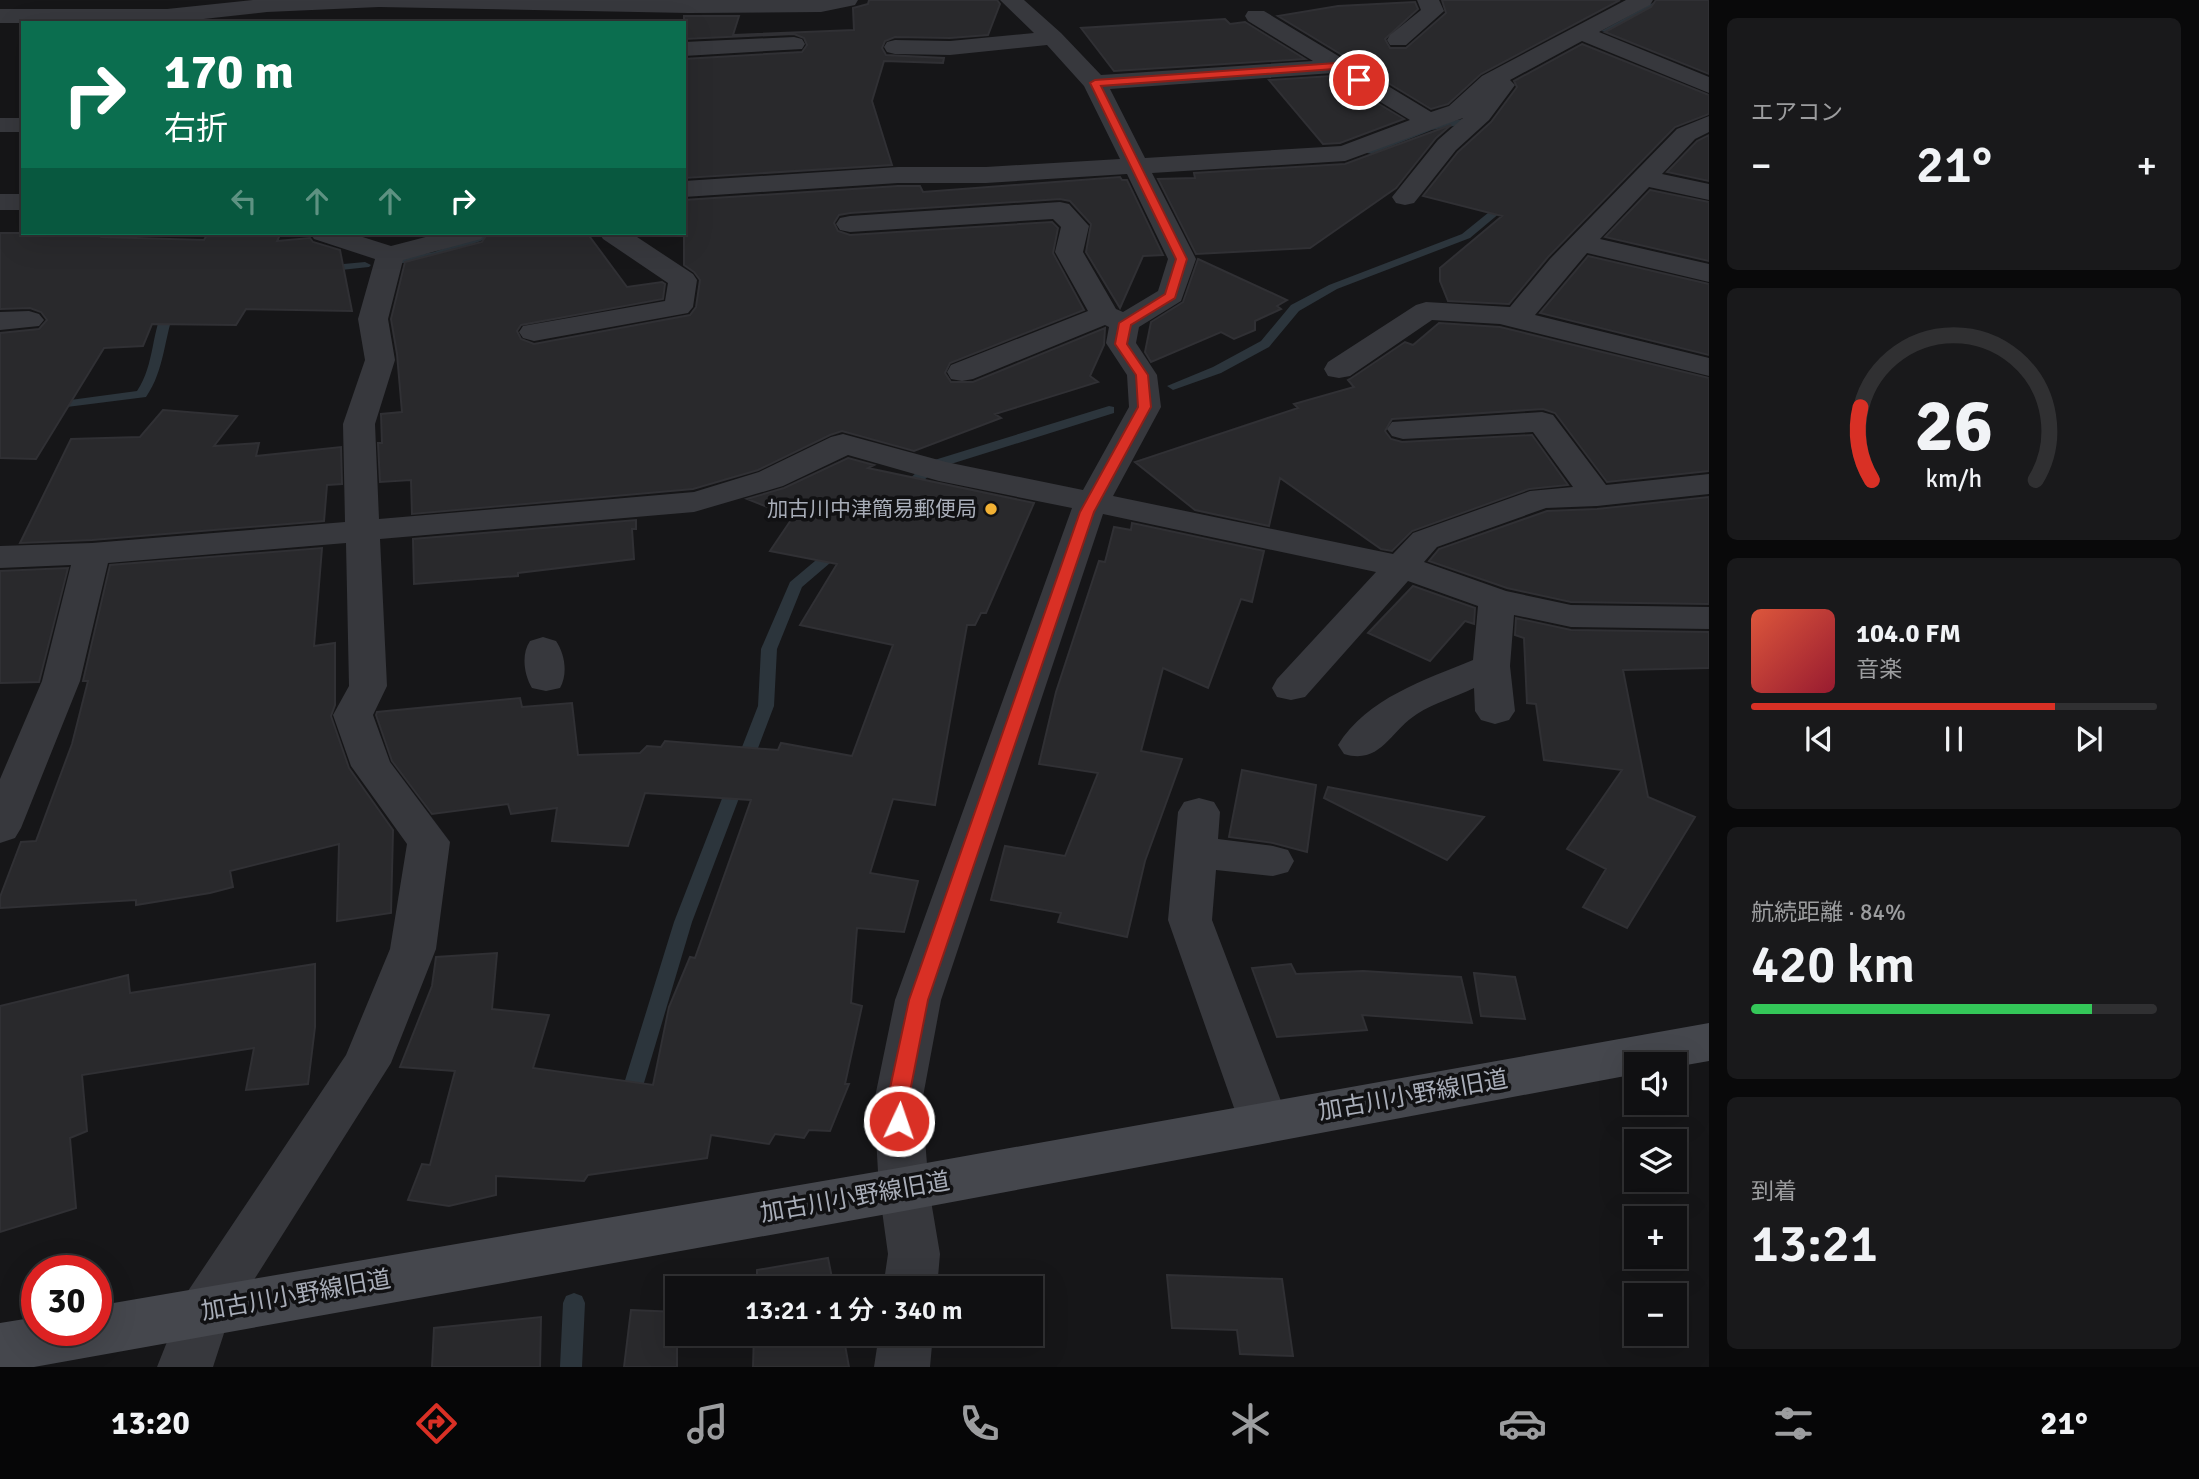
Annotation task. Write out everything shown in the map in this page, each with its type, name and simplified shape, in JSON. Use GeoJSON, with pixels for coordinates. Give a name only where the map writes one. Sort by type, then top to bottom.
{"type":"FeatureCollection","features":[{"type":"Feature","properties":{"kind":"street"},"geometry":{"type":"LineString","coordinates":[[3,21],[94,7],[165,19],[238,15],[269,2],[372,2],[476,13],[686,15],[821,5],[846,0]]}},
{"type":"Feature","properties":{"kind":"street"},"geometry":{"type":"LineString","coordinates":[[962,372],[1011,351],[1115,319],[1171,295],[1181,259],[1137,164],[1095,83],[1053,38],[1011,0]]}},
{"type":"Feature","properties":{"kind":"street"},"geometry":{"type":"LineString","coordinates":[[1385,20],[1406,33],[1433,11],[1428,0]]}},
{"type":"Feature","properties":{"kind":"street"},"geometry":{"type":"LineString","coordinates":[[686,189],[898,175],[986,175],[1345,153],[1458,111],[1488,76],[1583,33],[1642,0]]}},
{"type":"Feature","properties":{"kind":"street"},"geometry":{"type":"LineString","coordinates":[[342,21],[372,2]]}},
{"type":"Feature","properties":{"kind":"street"},"geometry":{"type":"LineString","coordinates":[[1256,16],[1430,122]]}},
{"type":"Feature","properties":{"kind":"street"},"geometry":{"type":"LineString","coordinates":[[1583,33],[1709,86]]}},
{"type":"Feature","properties":{"kind":"street"},"geometry":{"type":"LineString","coordinates":[[895,47],[950,48],[1053,38]]}},
{"type":"Feature","properties":{"kind":"street"},"geometry":{"type":"LineString","coordinates":[[686,49],[794,44]]}},
{"type":"Feature","properties":{"kind":"street"},"geometry":{"type":"LineString","coordinates":[[1095,83],[1336,66]]}},
{"type":"Feature","properties":{"kind":"street"},"geometry":{"type":"LineString","coordinates":[[1405,197],[1447,145],[1480,116],[1503,85],[1488,76]]}},
{"type":"Feature","properties":{"kind":"street"},"geometry":{"type":"LineString","coordinates":[[0,125],[21,125]]}},
{"type":"Feature","properties":{"kind":"street"},"geometry":{"type":"LineString","coordinates":[[1656,127],[1703,126]]}},
{"type":"Feature","properties":{"kind":"street"},"geometry":{"type":"LineString","coordinates":[[1339,369],[1426,311],[1518,316],[1581,243],[1643,178],[1703,126]]}},
{"type":"Feature","properties":{"kind":"street"},"geometry":{"type":"LineString","coordinates":[[1643,178],[1709,192]]}},
{"type":"Feature","properties":{"kind":"street"},"geometry":{"type":"LineString","coordinates":[[0,202],[21,202]]}},
{"type":"Feature","properties":{"kind":"street"},"geometry":{"type":"LineString","coordinates":[[850,225],[908,230],[1060,211],[1075,226],[1069,252],[1115,319],[1121,344],[1142,375],[1145,407],[1087,512],[918,1000],[898,1102],[904,1189],[914,1254],[911,1276]]}},
{"type":"Feature","properties":{"kind":"street"},"geometry":{"type":"LineString","coordinates":[[330,235],[390,255],[464,235]]}},
{"type":"Feature","properties":{"kind":"street"},"geometry":{"type":"LineString","coordinates":[[534,332],[591,333],[678,307],[683,280],[616,235]]}},
{"type":"Feature","properties":{"kind":"street"},"geometry":{"type":"LineString","coordinates":[[1581,243],[1709,273]]}},
{"type":"Feature","properties":{"kind":"street"},"geometry":{"type":"LineString","coordinates":[[185,1367],[205,1311],[368,1063],[413,949],[429,842],[371,766],[353,715],[368,686],[359,424],[380,360],[373,319],[390,255]]}},
{"type":"Feature","properties":{"kind":"street"},"geometry":{"type":"LineString","coordinates":[[1496,314],[1709,367]]}},
{"type":"Feature","properties":{"kind":"street"},"geometry":{"type":"LineString","coordinates":[[0,321],[29,320]]}},
{"type":"Feature","properties":{"kind":"street"},"geometry":{"type":"LineString","coordinates":[[982,334],[1011,351]]}},
{"type":"Feature","properties":{"kind":"street"},"geometry":{"type":"LineString","coordinates":[[1403,429],[1542,422],[1597,496]]}},
{"type":"Feature","properties":{"kind":"street"},"geometry":{"type":"LineString","coordinates":[[0,557],[92,554],[364,533],[694,502],[773,480],[804,467],[842,444],[929,468],[1403,567],[1497,600],[1571,616],[1709,618]]}},
{"type":"Feature","properties":{"kind":"street"},"geometry":{"type":"LineString","coordinates":[[1291,688],[1425,540],[1542,498],[1597,496],[1709,484]]}},
{"type":"Feature","properties":{"kind":"street"},"geometry":{"type":"LineString","coordinates":[[0,828],[61,681],[92,554]]}},
{"type":"Feature","properties":{"kind":"street"},"geometry":{"type":"LineString","coordinates":[[1494,710],[1491,666],[1497,600]]}},
{"type":"Feature","properties":{"kind":"street"},"geometry":{"type":"LineString","coordinates":[[1359,745],[1403,705],[1491,666]]}},
{"type":"Feature","properties":{"kind":"street"},"geometry":{"type":"LineString","coordinates":[[1264,1122],[1190,920],[1197,832],[1273,861]]}},
{"type":"Feature","properties":{"kind":"street","name":"加古川小野線旧道"},"geometry":{"type":"LineString","coordinates":[[0,1348],[904,1189],[1709,1042]]}},
{"type":"Feature","properties":{"kind":"street"},"geometry":{"type":"LineString","coordinates":[[902,1367],[905,1346]]}},
{"type":"Feature","properties":{"kind":"building"},"geometry":{"type":"Polygon","coordinates":[[[869,0],[997,0],[1000,4],[988,35],[950,38],[895,37],[885,41],[882,48],[886,55],[944,58],[943,63],[884,61],[872,101],[892,165],[686,178],[686,59],[802,52],[807,45],[804,38],[794,34],[686,39],[684,16],[739,16],[733,35],[854,30],[853,8],[868,4],[869,0]]]}},
{"type":"Feature","properties":{"kind":"building"},"geometry":{"type":"Polygon","coordinates":[[[1442,0],[1620,0],[1481,74],[1448,104],[1431,109],[1278,16],[1338,6],[1415,2],[1418,9],[1385,39],[1390,48],[1406,48],[1446,13],[1442,0]]]}},
{"type":"Feature","properties":{"kind":"building"},"geometry":{"type":"Polygon","coordinates":[[[1656,0],[1709,0],[1709,74],[1605,32],[1651,7],[1656,0]]]}},
{"type":"Feature","properties":{"kind":"building"},"geometry":{"type":"Polygon","coordinates":[[[1225,19],[1230,24],[1245,22],[1305,59],[1114,71],[1081,28],[1225,19]]]}},
{"type":"Feature","properties":{"kind":"building"},"geometry":{"type":"Polygon","coordinates":[[[1582,44],[1709,95],[1709,114],[1675,127],[1548,257],[1509,304],[1448,301],[1440,281],[1440,268],[1502,216],[1423,196],[1458,152],[1491,122],[1517,87],[1514,81],[1582,44]]]}},
{"type":"Feature","properties":{"kind":"building"},"geometry":{"type":"Polygon","coordinates":[[[1332,76],[1404,119],[1340,143],[1323,144],[1269,80],[1332,76]]]}},
{"type":"Feature","properties":{"kind":"building"},"geometry":{"type":"Polygon","coordinates":[[[1451,125],[1436,138],[1396,188],[1310,248],[1196,254],[1158,179],[1195,178],[1194,173],[1345,164],[1451,125]]]}},
{"type":"Feature","properties":{"kind":"building"},"geometry":{"type":"Polygon","coordinates":[[[1709,135],[1709,181],[1667,172],[1697,141],[1709,135]]]}},
{"type":"Feature","properties":{"kind":"building"},"geometry":{"type":"Polygon","coordinates":[[[1120,177],[1127,180],[1163,255],[1143,256],[1120,308],[1086,252],[1091,224],[1070,201],[1060,199],[850,213],[839,215],[834,223],[838,231],[850,235],[1052,222],[1058,228],[1053,253],[1084,310],[950,363],[945,373],[951,382],[973,382],[1105,328],[1104,345],[1090,376],[1098,382],[995,414],[1001,418],[914,451],[842,431],[758,470],[693,489],[412,514],[411,480],[380,482],[378,443],[382,443],[381,414],[402,412],[391,319],[405,262],[482,242],[487,235],[588,235],[627,287],[662,282],[665,284],[663,299],[521,325],[517,331],[521,339],[534,344],[690,315],[696,307],[700,280],[684,265],[686,200],[898,186],[920,186],[923,192],[1120,177]]]}},
{"type":"Feature","properties":{"kind":"building"},"geometry":{"type":"Polygon","coordinates":[[[1650,190],[1709,202],[1709,261],[1605,237],[1650,190]]]}},
{"type":"Feature","properties":{"kind":"building"},"geometry":{"type":"Polygon","coordinates":[[[0,233],[21,233],[204,240],[207,235],[280,235],[277,241],[310,238],[313,242],[340,250],[352,311],[246,309],[236,325],[152,324],[143,346],[104,348],[36,459],[0,458],[0,333],[39,329],[47,320],[41,312],[30,308],[0,309],[0,233]]]}},
{"type":"Feature","properties":{"kind":"building"},"geometry":{"type":"Polygon","coordinates":[[[1588,256],[1709,284],[1709,355],[1540,313],[1588,256]]]}},
{"type":"Feature","properties":{"kind":"building"},"geometry":{"type":"Polygon","coordinates":[[[1198,259],[1287,300],[1277,306],[1281,309],[1255,321],[1255,330],[1234,339],[1221,332],[1151,362],[1145,352],[1151,322],[1183,302],[1198,259]]]}},
{"type":"Feature","properties":{"kind":"building"},"geometry":{"type":"Polygon","coordinates":[[[1439,323],[1500,327],[1709,378],[1709,471],[1607,482],[1555,413],[1543,409],[1392,419],[1385,431],[1391,439],[1402,442],[1532,435],[1568,485],[1529,489],[1412,531],[1392,551],[1381,549],[1280,478],[1269,526],[1195,510],[1135,462],[1298,408],[1294,404],[1354,387],[1348,380],[1405,342],[1413,345],[1439,323]]]}},
{"type":"Feature","properties":{"kind":"building"},"geometry":{"type":"Polygon","coordinates":[[[163,410],[237,416],[214,446],[259,443],[256,456],[341,447],[342,484],[327,485],[324,521],[92,540],[20,543],[71,439],[140,437],[163,410]]]}},
{"type":"Feature","properties":{"kind":"building"},"geometry":{"type":"Polygon","coordinates":[[[848,458],[874,465],[868,468],[1034,503],[986,613],[981,613],[975,625],[967,625],[935,805],[893,799],[870,873],[918,881],[904,932],[857,928],[851,1003],[862,1006],[845,1084],[849,1084],[830,1131],[809,1130],[804,1138],[775,1134],[769,1144],[711,1135],[707,1158],[588,1175],[584,1181],[496,1176],[496,1195],[449,1206],[408,1200],[422,1164],[430,1165],[455,1071],[400,1067],[432,986],[436,957],[497,953],[492,1009],[549,1015],[533,1068],[653,1085],[669,1007],[690,957],[695,958],[751,800],[645,793],[628,846],[552,841],[557,808],[511,814],[508,804],[432,814],[392,761],[377,712],[520,698],[522,707],[572,703],[578,755],[640,753],[647,746],[661,747],[665,741],[778,750],[781,743],[852,756],[893,645],[800,625],[837,564],[770,551],[793,517],[747,499],[784,488],[848,458]]]}},
{"type":"Feature","properties":{"kind":"building"},"geometry":{"type":"Polygon","coordinates":[[[1709,497],[1709,604],[1571,602],[1507,588],[1429,561],[1439,549],[1547,511],[1597,509],[1709,497]]]}},
{"type":"Feature","properties":{"kind":"building"},"geometry":{"type":"Polygon","coordinates":[[[636,520],[636,529],[632,529],[634,559],[518,573],[518,576],[414,584],[413,539],[636,520]]]}},
{"type":"Feature","properties":{"kind":"building"},"geometry":{"type":"Polygon","coordinates":[[[1132,523],[1264,551],[1252,602],[1241,599],[1208,688],[1163,668],[1141,751],[1182,759],[1145,861],[1127,937],[1058,922],[1061,913],[991,900],[1005,846],[1065,856],[1098,773],[1039,764],[1056,692],[1099,561],[1105,562],[1114,527],[1131,530],[1132,523]]]}},
{"type":"Feature","properties":{"kind":"building"},"geometry":{"type":"Polygon","coordinates":[[[322,548],[314,646],[335,643],[335,705],[331,716],[349,768],[393,830],[391,913],[337,921],[339,844],[230,871],[233,887],[210,893],[136,905],[136,900],[0,908],[0,897],[21,842],[36,841],[72,744],[88,681],[83,681],[110,565],[322,548]]]}},
{"type":"Feature","properties":{"kind":"building"},"geometry":{"type":"Polygon","coordinates":[[[68,568],[39,682],[0,683],[0,571],[68,568]]]}},
{"type":"Feature","properties":{"kind":"building"},"geometry":{"type":"Polygon","coordinates":[[[1413,586],[1475,608],[1474,624],[1465,621],[1430,661],[1368,633],[1413,586]]]}},
{"type":"Feature","properties":{"kind":"building"},"geometry":{"type":"Polygon","coordinates":[[[1516,618],[1571,630],[1709,632],[1709,668],[1623,670],[1648,797],[1695,817],[1627,928],[1583,907],[1606,869],[1567,849],[1622,770],[1544,760],[1536,704],[1527,703],[1524,638],[1515,635],[1516,618]]]}},
{"type":"Feature","properties":{"kind":"building"},"geometry":{"type":"Polygon","coordinates":[[[1242,770],[1316,785],[1307,852],[1273,843],[1229,837],[1242,770]]]}},
{"type":"Feature","properties":{"kind":"building"},"geometry":{"type":"Polygon","coordinates":[[[1328,787],[1484,817],[1447,860],[1324,798],[1328,787]]]}},
{"type":"Feature","properties":{"kind":"building"},"geometry":{"type":"Polygon","coordinates":[[[315,964],[315,1027],[308,1084],[246,1090],[254,1048],[82,1075],[87,1131],[70,1138],[76,1208],[0,1232],[0,1006],[128,975],[130,993],[315,964]]]}},
{"type":"Feature","properties":{"kind":"building"},"geometry":{"type":"Polygon","coordinates":[[[1291,964],[1296,974],[1363,971],[1461,977],[1472,1023],[1362,1015],[1367,1030],[1277,1037],[1252,968],[1291,964]]]}},
{"type":"Feature","properties":{"kind":"building"},"geometry":{"type":"Polygon","coordinates":[[[1474,973],[1515,977],[1525,1019],[1481,1016],[1474,973]]]}},
{"type":"Feature","properties":{"kind":"building"},"geometry":{"type":"Polygon","coordinates":[[[828,1258],[832,1276],[757,1276],[757,1270],[828,1258]]]}},
{"type":"Feature","properties":{"kind":"building"},"geometry":{"type":"Polygon","coordinates":[[[1167,1275],[1282,1279],[1293,1356],[1240,1354],[1237,1330],[1172,1328],[1167,1275]]]}},
{"type":"Feature","properties":{"kind":"building"},"geometry":{"type":"Polygon","coordinates":[[[631,1310],[665,1311],[665,1346],[677,1346],[677,1367],[624,1367],[631,1310]]]}},
{"type":"Feature","properties":{"kind":"building"},"geometry":{"type":"Polygon","coordinates":[[[541,1317],[540,1367],[432,1367],[434,1328],[541,1317]]]}},
{"type":"Feature","properties":{"kind":"building"},"geometry":{"type":"Polygon","coordinates":[[[754,1346],[845,1346],[849,1367],[753,1367],[754,1346]]]}},
{"type":"Feature","properties":{"kind":"waterway"},"geometry":{"type":"LineString","coordinates":[[1606,31],[1665,0]]}},
{"type":"Feature","properties":{"kind":"waterway"},"geometry":{"type":"LineString","coordinates":[[1704,74],[1709,74]]}},
{"type":"Feature","properties":{"kind":"waterway"},"geometry":{"type":"LineString","coordinates":[[1368,152],[1430,127],[1466,121],[1475,109]]}},
{"type":"Feature","properties":{"kind":"waterway"},"geometry":{"type":"LineString","coordinates":[[1173,386],[1217,370],[1265,344],[1295,308],[1333,287],[1466,236],[1508,202]]}},
{"type":"Feature","properties":{"kind":"waterway"},"geometry":{"type":"LineString","coordinates":[[397,261],[436,255],[490,235]]}},
{"type":"Feature","properties":{"kind":"waterway"},"geometry":{"type":"LineString","coordinates":[[322,269],[365,265]]}},
{"type":"Feature","properties":{"kind":"waterway"},"geometry":{"type":"LineString","coordinates":[[48,407],[141,394],[155,364],[170,306]]}},
{"type":"Feature","properties":{"kind":"waterway"},"geometry":{"type":"LineString","coordinates":[[903,491],[933,465],[1109,410]]}},
{"type":"Feature","properties":{"kind":"waterway"},"geometry":{"type":"LineString","coordinates":[[628,1103],[683,922],[766,706],[769,649],[795,585],[839,548]]}},
{"type":"Feature","properties":{"kind":"waterway"},"geometry":{"type":"LineString","coordinates":[[571,1367],[574,1303]]}},
{"type":"Feature","properties":{"kind":"place","name":"加古川中津簡易郵便局"},"geometry":{"type":"Point","coordinates":[991,509]}},
{"type":"Feature","properties":{"kind":"route"},"geometry":{"type":"LineString","coordinates":[[899,1121],[898,1102],[918,1000],[1087,512],[1145,407],[1142,375],[1121,344],[1125,323],[1171,295],[1181,259],[1137,164],[1095,83],[1336,66],[1359,80]]}}]}
